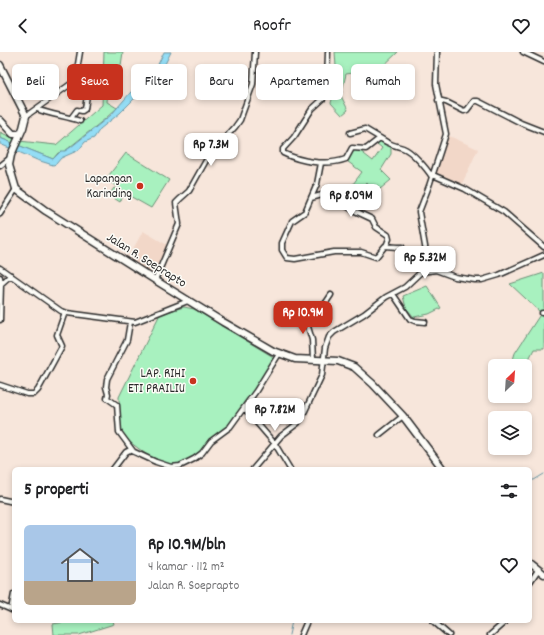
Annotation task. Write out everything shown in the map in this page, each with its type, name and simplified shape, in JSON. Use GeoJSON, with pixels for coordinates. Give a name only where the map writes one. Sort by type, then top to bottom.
{"type":"FeatureCollection","features":[{"type":"Feature","properties":{"kind":"highway"},"geometry":{"type":"LineString","coordinates":[[0,65],[26,116],[9,165],[16,189]]}},
{"type":"Feature","properties":{"kind":"highway"},"geometry":{"type":"LineString","coordinates":[[0,120],[18,138]]}},
{"type":"Feature","properties":{"kind":"highway","name":"Jalan R. Soeprapto"},"geometry":{"type":"LineString","coordinates":[[16,189],[46,211],[188,301],[279,354],[295,359],[323,360],[344,363],[358,370],[403,416],[441,467]]}},
{"type":"Feature","properties":{"kind":"highway"},"geometry":{"type":"LineString","coordinates":[[532,565],[537,571],[544,574]]}},
{"type":"Feature","properties":{"kind":"street"},"geometry":{"type":"LineString","coordinates":[[78,64],[80,52]]}},
{"type":"Feature","properties":{"kind":"street"},"geometry":{"type":"LineString","coordinates":[[155,280],[179,224],[176,203],[189,192],[208,157],[235,127],[242,116],[253,84],[255,52]]}},
{"type":"Feature","properties":{"kind":"street"},"geometry":{"type":"LineString","coordinates":[[328,52],[327,80],[323,99],[310,111],[294,137],[282,152],[303,160],[321,162],[344,160],[347,158],[352,148],[366,149],[380,138]]}},
{"type":"Feature","properties":{"kind":"street"},"geometry":{"type":"LineString","coordinates":[[255,467],[282,436],[298,423],[304,415],[322,375],[324,351],[327,341],[334,332],[409,283],[421,272],[426,252],[419,212],[446,134],[436,84],[437,52]]}},
{"type":"Feature","properties":{"kind":"street"},"geometry":{"type":"LineString","coordinates":[[523,52],[544,62]]}},
{"type":"Feature","properties":{"kind":"street"},"geometry":{"type":"LineString","coordinates":[[26,116],[67,87]]}},
{"type":"Feature","properties":{"kind":"street"},"geometry":{"type":"LineString","coordinates":[[71,118],[77,110],[82,111],[85,109],[86,100]]}},
{"type":"Feature","properties":{"kind":"street"},"geometry":{"type":"LineString","coordinates":[[438,100],[446,102],[464,111],[467,110],[474,101],[478,101],[521,123],[544,132]]}},
{"type":"Feature","properties":{"kind":"street"},"geometry":{"type":"LineString","coordinates":[[37,109],[80,121]]}},
{"type":"Feature","properties":{"kind":"street"},"geometry":{"type":"LineString","coordinates":[[350,133],[365,129],[392,146],[404,149],[425,167],[432,176],[465,189],[504,212],[544,247]]}},
{"type":"Feature","properties":{"kind":"street"},"geometry":{"type":"LineString","coordinates":[[0,166],[11,156]]}},
{"type":"Feature","properties":{"kind":"street"},"geometry":{"type":"LineString","coordinates":[[311,198],[322,195],[328,197],[338,201],[357,213],[370,218],[376,227],[388,235],[389,239],[386,246],[376,257],[361,252],[334,252],[295,259],[287,258],[282,250],[282,243],[292,221],[305,212],[311,198],[317,184],[321,162]]}},
{"type":"Feature","properties":{"kind":"street"},"geometry":{"type":"LineString","coordinates":[[0,214],[16,189]]}},
{"type":"Feature","properties":{"kind":"street"},"geometry":{"type":"LineString","coordinates":[[386,246],[397,248],[402,247]]}},
{"type":"Feature","properties":{"kind":"street"},"geometry":{"type":"LineString","coordinates":[[421,272],[436,270],[455,277],[482,280],[499,275],[544,255]]}},
{"type":"Feature","properties":{"kind":"street"},"geometry":{"type":"LineString","coordinates":[[0,268],[65,312],[130,322],[139,321],[188,301]]}},
{"type":"Feature","properties":{"kind":"street"},"geometry":{"type":"LineString","coordinates":[[1,284],[11,275]]}},
{"type":"Feature","properties":{"kind":"street"},"geometry":{"type":"LineString","coordinates":[[0,276],[0,320]]}},
{"type":"Feature","properties":{"kind":"street"},"geometry":{"type":"LineString","coordinates":[[393,294],[410,319],[425,322]]}},
{"type":"Feature","properties":{"kind":"street"},"geometry":{"type":"LineString","coordinates":[[313,360],[314,352],[312,340],[304,310],[325,304],[331,295]]}},
{"type":"Feature","properties":{"kind":"street"},"geometry":{"type":"LineString","coordinates":[[0,385],[27,394],[34,394],[38,390],[62,346],[57,335],[65,312]]}},
{"type":"Feature","properties":{"kind":"street"},"geometry":{"type":"LineString","coordinates":[[130,322],[126,340],[107,379],[107,398],[117,405],[119,432],[133,451],[165,466],[180,466],[199,456],[211,441],[230,427],[261,384],[279,354]]}},
{"type":"Feature","properties":{"kind":"street"},"geometry":{"type":"LineString","coordinates":[[244,408],[275,444],[289,467]]}},
{"type":"Feature","properties":{"kind":"street"},"geometry":{"type":"LineString","coordinates":[[379,435],[403,416]]}},
{"type":"Feature","properties":{"kind":"street"},"geometry":{"type":"LineString","coordinates":[[115,467],[126,452],[133,451]]}},
{"type":"Feature","properties":{"kind":"street"},"geometry":{"type":"LineString","coordinates":[[0,499],[12,502]]}},
{"type":"Feature","properties":{"kind":"street"},"geometry":{"type":"LineString","coordinates":[[532,579],[537,571]]}},
{"type":"Feature","properties":{"kind":"street"},"geometry":{"type":"LineString","coordinates":[[0,605],[12,611]]}},
{"type":"Feature","properties":{"kind":"street"},"geometry":{"type":"LineString","coordinates":[[302,635],[306,623]]}},
{"type":"Feature","properties":{"kind":"street"},"geometry":{"type":"LineString","coordinates":[[435,623],[449,635]]}},
{"type":"Feature","properties":{"kind":"street"},"geometry":{"type":"LineString","coordinates":[[490,635],[504,623]]}},
{"type":"Feature","properties":{"kind":"shaded area"},"geometry":{"type":"Polygon","coordinates":[[[445,134],[478,149],[461,186],[437,174],[431,174],[445,134]]]}},
{"type":"Feature","properties":{"kind":"shaded area"},"geometry":{"type":"Polygon","coordinates":[[[143,231],[169,246],[155,276],[131,260],[136,251],[133,249],[143,231]]]}},
{"type":"Feature","properties":{"kind":"green space"},"geometry":{"type":"Polygon","coordinates":[[[104,52],[123,52],[121,64],[104,64],[104,52]]]}},
{"type":"Feature","properties":{"kind":"green space"},"geometry":{"type":"Polygon","coordinates":[[[335,52],[398,52],[385,64],[351,64],[351,73],[346,74],[343,87],[343,64],[336,64],[335,52]]]}},
{"type":"Feature","properties":{"kind":"green space"},"geometry":{"type":"Polygon","coordinates":[[[102,100],[107,100],[107,102],[117,108],[65,151],[58,153],[53,159],[0,138],[0,132],[19,141],[56,145],[102,105],[102,100]]]}},
{"type":"Feature","properties":{"kind":"green space"},"geometry":{"type":"Polygon","coordinates":[[[332,100],[343,100],[348,110],[342,115],[331,103],[332,100]]]}},
{"type":"Feature","properties":{"kind":"green space"},"geometry":{"type":"Polygon","coordinates":[[[380,140],[391,145],[391,154],[381,170],[391,180],[374,194],[367,183],[357,191],[353,184],[362,172],[344,159],[355,147],[373,161],[382,148],[376,143],[380,140]]]}},
{"type":"Feature","properties":{"kind":"green space","name":"Lapangan Karinding"},"geometry":{"type":"Polygon","coordinates":[[[126,153],[169,180],[151,208],[128,195],[106,179],[126,153]]]}},
{"type":"Feature","properties":{"kind":"green space"},"geometry":{"type":"Polygon","coordinates":[[[114,188],[124,194],[120,202],[109,195],[114,188]]]}},
{"type":"Feature","properties":{"kind":"green space"},"geometry":{"type":"Polygon","coordinates":[[[544,273],[544,349],[534,349],[529,359],[513,359],[515,353],[541,313],[510,284],[544,273]]]}},
{"type":"Feature","properties":{"kind":"green space"},"geometry":{"type":"Polygon","coordinates":[[[427,286],[441,308],[429,314],[414,317],[406,308],[403,296],[427,286]]]}},
{"type":"Feature","properties":{"kind":"green space","name":"LAP. RIHI ETI PRAILIU"},"geometry":{"type":"Polygon","coordinates":[[[184,307],[194,309],[275,358],[226,429],[210,439],[199,455],[174,466],[150,457],[123,437],[120,431],[119,397],[160,314],[184,307]]]}},
{"type":"Feature","properties":{"kind":"green space"},"geometry":{"type":"Polygon","coordinates":[[[53,624],[114,624],[79,635],[54,635],[53,624]]]}},
{"type":"Feature","properties":{"kind":"water"},"geometry":{"type":"Polygon","coordinates":[[[164,52],[171,52],[165,64],[158,64],[164,52]]]}},
{"type":"Feature","properties":{"kind":"water"},"geometry":{"type":"Polygon","coordinates":[[[131,92],[131,100],[133,100],[100,129],[94,138],[85,142],[79,150],[61,158],[56,164],[53,165],[37,160],[0,144],[0,138],[53,159],[61,151],[65,151],[71,147],[111,115],[131,92]]]}},
{"type":"Feature","properties":{"kind":"waterway"},"geometry":{"type":"LineString","coordinates":[[532,480],[544,474]]}},
{"type":"Feature","properties":{"kind":"waterway"},"geometry":{"type":"LineString","coordinates":[[289,635],[292,623]]}},
{"type":"Feature","properties":{"kind":"place","name":"Lapangan Karinding"},"geometry":{"type":"Point","coordinates":[140,186]}},
{"type":"Feature","properties":{"kind":"place","name":"LAP. RIHI ETI PRAILIU"},"geometry":{"type":"Point","coordinates":[193,381]}}]}
